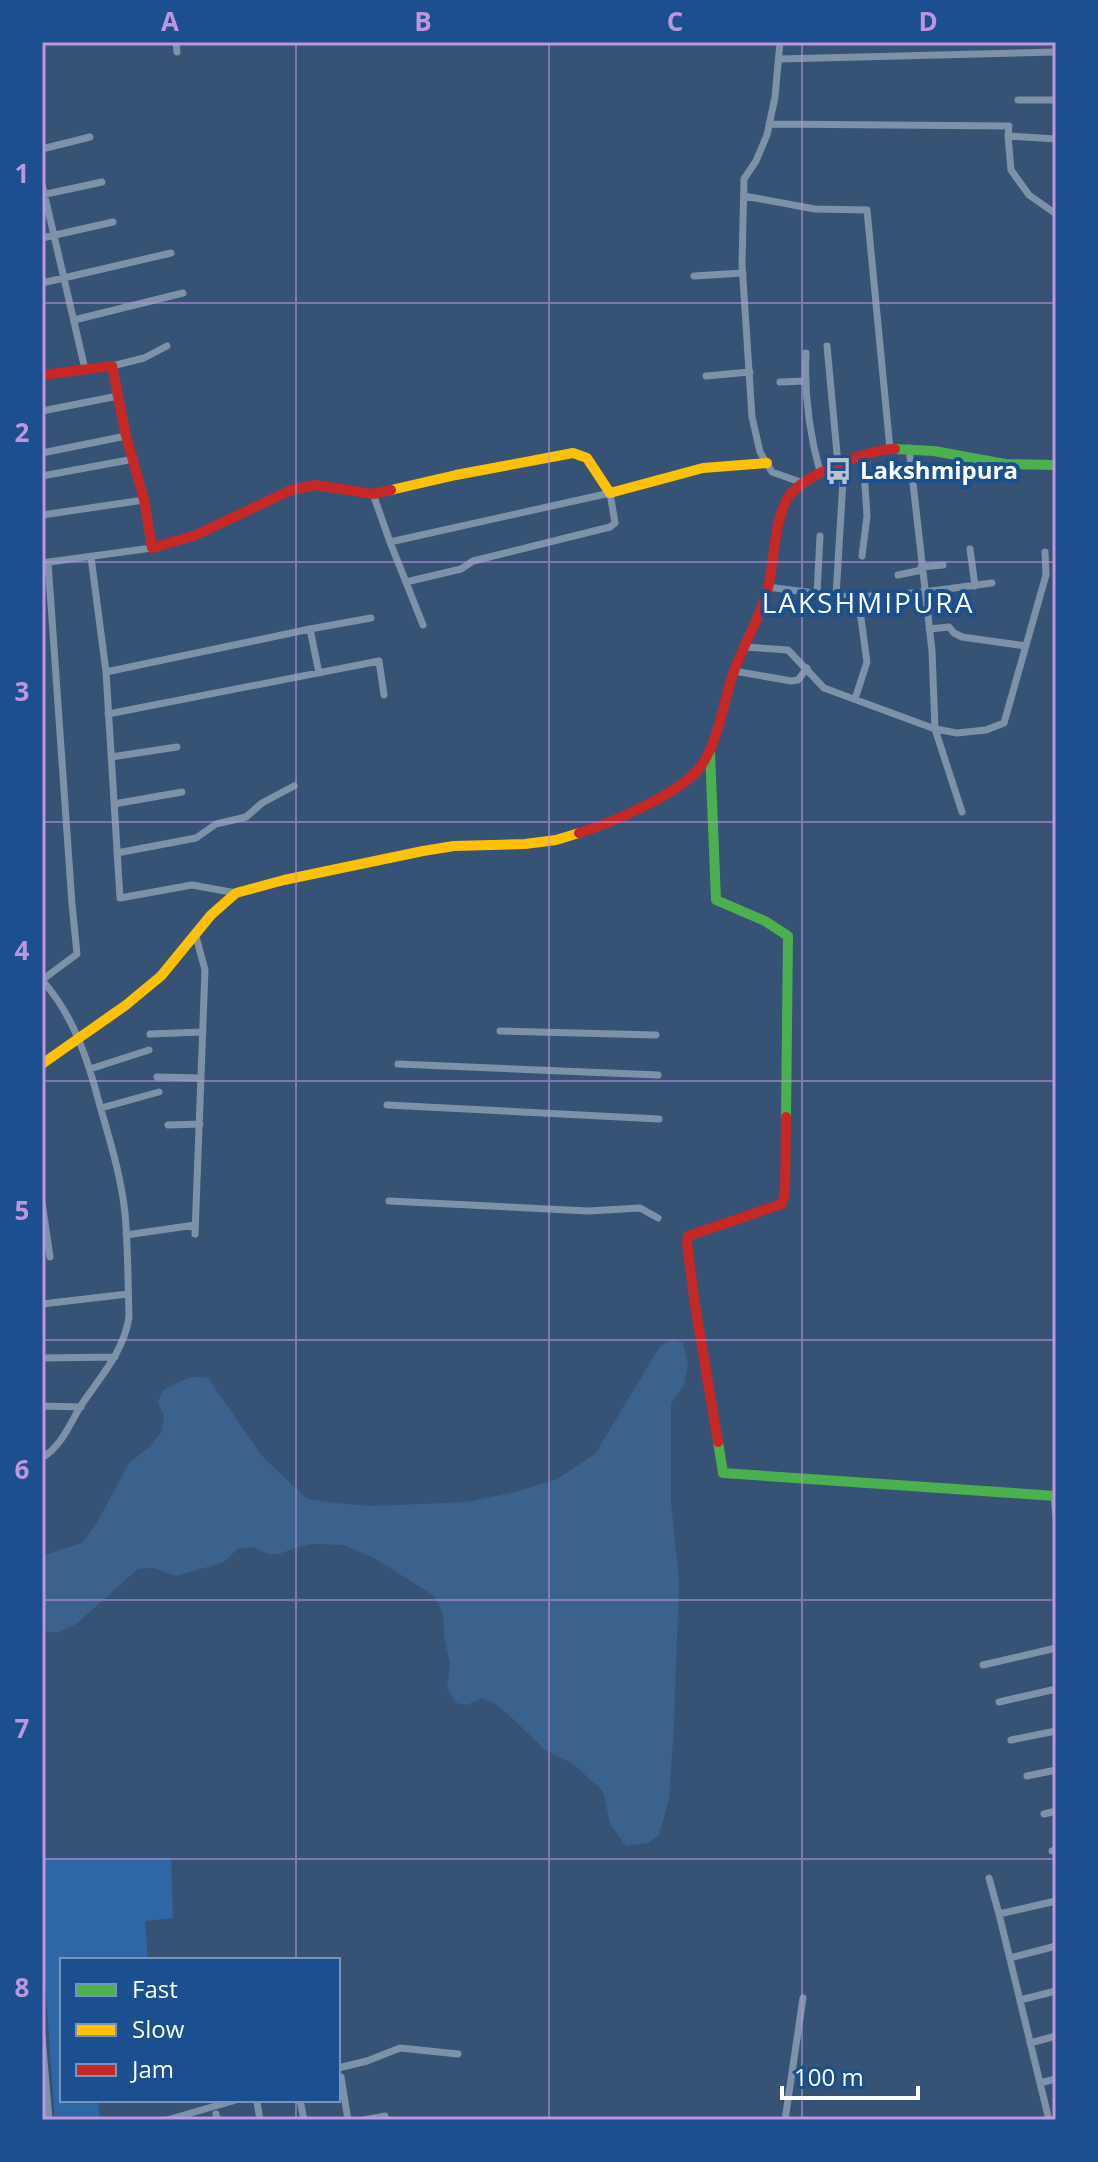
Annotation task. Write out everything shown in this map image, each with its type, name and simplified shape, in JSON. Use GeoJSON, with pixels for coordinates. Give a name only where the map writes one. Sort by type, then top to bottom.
{"type":"FeatureCollection","features":[{"type":"Feature","properties":{"kind":"street"},"geometry":{"type":"LineString","coordinates":[[176,42],[177,52]]}},
{"type":"Feature","properties":{"kind":"street"},"geometry":{"type":"LineString","coordinates":[[780,42],[767,135],[744,179],[743,273],[752,417],[760,452],[772,472],[803,483]]}},
{"type":"Feature","properties":{"kind":"street"},"geometry":{"type":"LineString","coordinates":[[780,59],[1056,52]]}},
{"type":"Feature","properties":{"kind":"street"},"geometry":{"type":"LineString","coordinates":[[1018,100],[1056,100]]}},
{"type":"Feature","properties":{"kind":"street"},"geometry":{"type":"LineString","coordinates":[[769,124],[1009,126],[1011,170],[1029,195],[1056,214]]}},
{"type":"Feature","properties":{"kind":"street"},"geometry":{"type":"LineString","coordinates":[[1008,136],[1056,139]]}},
{"type":"Feature","properties":{"kind":"street"},"geometry":{"type":"LineString","coordinates":[[42,149],[90,137]]}},
{"type":"Feature","properties":{"kind":"street"},"geometry":{"type":"LineString","coordinates":[[43,194],[102,182]]}},
{"type":"Feature","properties":{"kind":"street"},"geometry":{"type":"LineString","coordinates":[[42,184],[85,369]]}},
{"type":"Feature","properties":{"kind":"street"},"geometry":{"type":"LineString","coordinates":[[744,196],[815,209],[867,210],[890,449]]}},
{"type":"Feature","properties":{"kind":"street"},"geometry":{"type":"LineString","coordinates":[[42,238],[113,222]]}},
{"type":"Feature","properties":{"kind":"street"},"geometry":{"type":"LineString","coordinates":[[42,283],[171,253]]}},
{"type":"Feature","properties":{"kind":"street"},"geometry":{"type":"LineString","coordinates":[[694,276],[743,273]]}},
{"type":"Feature","properties":{"kind":"street"},"geometry":{"type":"LineString","coordinates":[[74,320],[183,293]]}},
{"type":"Feature","properties":{"kind":"street"},"geometry":{"type":"LineString","coordinates":[[42,375],[112,366],[144,358],[167,346]]}},
{"type":"Feature","properties":{"kind":"street"},"geometry":{"type":"LineString","coordinates":[[827,346],[838,464],[843,480],[836,596]]}},
{"type":"Feature","properties":{"kind":"street"},"geometry":{"type":"LineString","coordinates":[[806,353],[807,413],[820,472]]}},
{"type":"Feature","properties":{"kind":"street"},"geometry":{"type":"LineString","coordinates":[[112,366],[126,436],[144,500],[152,548]]}},
{"type":"Feature","properties":{"kind":"street"},"geometry":{"type":"LineString","coordinates":[[706,376],[750,372]]}},
{"type":"Feature","properties":{"kind":"street"},"geometry":{"type":"LineString","coordinates":[[780,382],[805,381]]}},
{"type":"Feature","properties":{"kind":"street"},"geometry":{"type":"LineString","coordinates":[[42,411],[118,396]]}},
{"type":"Feature","properties":{"kind":"street"},"geometry":{"type":"LineString","coordinates":[[42,453],[126,436]]}},
{"type":"Feature","properties":{"kind":"street"},"geometry":{"type":"LineString","coordinates":[[909,448],[932,651],[935,729],[962,812]]}},
{"type":"Feature","properties":{"kind":"street"},"geometry":{"type":"LineString","coordinates":[[91,557],[106,672],[120,898],[192,885],[236,893],[423,851],[454,846],[556,840],[603,824],[661,797],[684,783],[700,768],[710,750],[734,671],[763,605],[784,506],[788,496],[803,483],[838,464],[890,449],[934,451],[1005,464],[1056,465]]}},
{"type":"Feature","properties":{"kind":"street"},"geometry":{"type":"LineString","coordinates":[[42,1458],[54,1451],[115,1357],[127,1328],[128,1294],[125,1214],[118,1171],[101,1108],[79,1038],[58,997],[42,980],[77,954],[45,562],[152,548],[196,535],[291,490],[315,485],[373,494],[573,453],[587,458],[610,493],[615,523],[610,527],[473,561],[461,569],[406,582]]}},
{"type":"Feature","properties":{"kind":"street"},"geometry":{"type":"LineString","coordinates":[[862,556],[867,516],[863,455]]}},
{"type":"Feature","properties":{"kind":"street"},"geometry":{"type":"LineString","coordinates":[[42,476],[134,459]]}},
{"type":"Feature","properties":{"kind":"street"},"geometry":{"type":"LineString","coordinates":[[390,542],[610,493],[703,468],[767,463]]}},
{"type":"Feature","properties":{"kind":"street"},"geometry":{"type":"LineString","coordinates":[[373,494],[423,625]]}},
{"type":"Feature","properties":{"kind":"street"},"geometry":{"type":"LineString","coordinates":[[42,515],[144,500]]}},
{"type":"Feature","properties":{"kind":"street"},"geometry":{"type":"LineString","coordinates":[[817,594],[820,536]]}},
{"type":"Feature","properties":{"kind":"street"},"geometry":{"type":"LineString","coordinates":[[970,549],[975,586]]}},
{"type":"Feature","properties":{"kind":"street"},"geometry":{"type":"LineString","coordinates":[[744,647],[788,650],[824,688],[935,729],[957,733],[986,730],[1004,723],[1046,575],[1045,552]]}},
{"type":"Feature","properties":{"kind":"street"},"geometry":{"type":"LineString","coordinates":[[898,575],[943,565]]}},
{"type":"Feature","properties":{"kind":"street"},"geometry":{"type":"LineString","coordinates":[[1046,575],[1056,575]]}},
{"type":"Feature","properties":{"kind":"street"},"geometry":{"type":"LineString","coordinates":[[768,587],[858,597],[992,583]]}},
{"type":"Feature","properties":{"kind":"street"},"geometry":{"type":"LineString","coordinates":[[855,699],[867,662],[858,597]]}},
{"type":"Feature","properties":{"kind":"street"},"geometry":{"type":"LineString","coordinates":[[106,672],[371,618]]}},
{"type":"Feature","properties":{"kind":"street"},"geometry":{"type":"LineString","coordinates":[[929,629],[949,627],[962,637],[1026,646]]}},
{"type":"Feature","properties":{"kind":"street"},"geometry":{"type":"LineString","coordinates":[[310,629],[319,673]]}},
{"type":"Feature","properties":{"kind":"street"},"geometry":{"type":"LineString","coordinates":[[108,714],[379,661],[384,695]]}},
{"type":"Feature","properties":{"kind":"street"},"geometry":{"type":"LineString","coordinates":[[734,671],[791,681],[798,680],[807,668]]}},
{"type":"Feature","properties":{"kind":"street"},"geometry":{"type":"LineString","coordinates":[[111,757],[177,747]]}},
{"type":"Feature","properties":{"kind":"street"},"geometry":{"type":"LineString","coordinates":[[710,750],[716,900],[765,921],[788,936],[785,1192],[782,1204],[688,1236],[687,1243],[723,1473],[1055,1496],[1056,1517]]}},
{"type":"Feature","properties":{"kind":"street"},"geometry":{"type":"LineString","coordinates":[[117,853],[196,838],[216,824],[246,817],[266,800],[294,786]]}},
{"type":"Feature","properties":{"kind":"street"},"geometry":{"type":"LineString","coordinates":[[114,804],[182,792]]}},
{"type":"Feature","properties":{"kind":"street"},"geometry":{"type":"LineString","coordinates":[[42,1064],[126,1005],[161,976],[211,915],[236,893]]}},
{"type":"Feature","properties":{"kind":"street"},"geometry":{"type":"LineString","coordinates":[[126,1235],[195,1229],[205,970],[195,933]]}},
{"type":"Feature","properties":{"kind":"street"},"geometry":{"type":"LineString","coordinates":[[42,994],[51,989]]}},
{"type":"Feature","properties":{"kind":"street"},"geometry":{"type":"LineString","coordinates":[[500,1031],[656,1035]]}},
{"type":"Feature","properties":{"kind":"street"},"geometry":{"type":"LineString","coordinates":[[150,1034],[203,1032]]}},
{"type":"Feature","properties":{"kind":"street"},"geometry":{"type":"LineString","coordinates":[[90,1069],[149,1050]]}},
{"type":"Feature","properties":{"kind":"street"},"geometry":{"type":"LineString","coordinates":[[398,1064],[658,1075]]}},
{"type":"Feature","properties":{"kind":"street"},"geometry":{"type":"LineString","coordinates":[[157,1077],[201,1078]]}},
{"type":"Feature","properties":{"kind":"street"},"geometry":{"type":"LineString","coordinates":[[101,1108],[159,1092]]}},
{"type":"Feature","properties":{"kind":"street"},"geometry":{"type":"LineString","coordinates":[[387,1105],[659,1119]]}},
{"type":"Feature","properties":{"kind":"street"},"geometry":{"type":"LineString","coordinates":[[168,1125],[200,1124]]}},
{"type":"Feature","properties":{"kind":"street"},"geometry":{"type":"LineString","coordinates":[[389,1201],[588,1211],[640,1208],[658,1218]]}},
{"type":"Feature","properties":{"kind":"street"},"geometry":{"type":"LineString","coordinates":[[42,1202],[50,1257]]}},
{"type":"Feature","properties":{"kind":"street"},"geometry":{"type":"LineString","coordinates":[[42,1304],[128,1294]]}},
{"type":"Feature","properties":{"kind":"street"},"geometry":{"type":"LineString","coordinates":[[42,1358],[115,1357]]}},
{"type":"Feature","properties":{"kind":"street"},"geometry":{"type":"LineString","coordinates":[[42,1406],[81,1407]]}},
{"type":"Feature","properties":{"kind":"street"},"geometry":{"type":"LineString","coordinates":[[983,1665],[1056,1648]]}},
{"type":"Feature","properties":{"kind":"street"},"geometry":{"type":"LineString","coordinates":[[999,1702],[1056,1689]]}},
{"type":"Feature","properties":{"kind":"street"},"geometry":{"type":"LineString","coordinates":[[1011,1740],[1056,1731]]}},
{"type":"Feature","properties":{"kind":"street"},"geometry":{"type":"LineString","coordinates":[[1027,1776],[1056,1770]]}},
{"type":"Feature","properties":{"kind":"street"},"geometry":{"type":"LineString","coordinates":[[1044,1814],[1056,1811]]}},
{"type":"Feature","properties":{"kind":"street"},"geometry":{"type":"LineString","coordinates":[[989,1878],[1049,2120]]}},
{"type":"Feature","properties":{"kind":"street"},"geometry":{"type":"LineString","coordinates":[[999,1914],[1056,1901]]}},
{"type":"Feature","properties":{"kind":"street"},"geometry":{"type":"LineString","coordinates":[[1010,1958],[1056,1946]]}},
{"type":"Feature","properties":{"kind":"street"},"geometry":{"type":"LineString","coordinates":[[1020,2000],[1056,1991]]}},
{"type":"Feature","properties":{"kind":"street"},"geometry":{"type":"LineString","coordinates":[[785,2120],[803,1998]]}},
{"type":"Feature","properties":{"kind":"street"},"geometry":{"type":"LineString","coordinates":[[42,2035],[49,2120]]}},
{"type":"Feature","properties":{"kind":"street"},"geometry":{"type":"LineString","coordinates":[[1030,2043],[1056,2036]]}},
{"type":"Feature","properties":{"kind":"street"},"geometry":{"type":"LineString","coordinates":[[340,2072],[400,2048],[458,2054]]}},
{"type":"Feature","properties":{"kind":"street"},"geometry":{"type":"LineString","coordinates":[[340,2077],[348,2120]]}},
{"type":"Feature","properties":{"kind":"street"},"geometry":{"type":"LineString","coordinates":[[1040,2083],[1056,2079]]}},
{"type":"Feature","properties":{"kind":"street"},"geometry":{"type":"LineString","coordinates":[[167,2120],[229,2102]]}},
{"type":"Feature","properties":{"kind":"street"},"geometry":{"type":"LineString","coordinates":[[257,2102],[260,2120]]}},
{"type":"Feature","properties":{"kind":"street"},"geometry":{"type":"LineString","coordinates":[[364,2120],[385,2116],[384,2120]]}},
{"type":"Feature","properties":{"kind":"shaded area"},"geometry":{"type":"Polygon","coordinates":[[[673,1339],[683,1343],[688,1365],[684,1385],[671,1404],[671,1501],[679,1580],[674,1726],[669,1799],[659,1835],[648,1843],[626,1846],[610,1824],[603,1791],[573,1764],[545,1750],[494,1703],[482,1698],[467,1705],[456,1703],[447,1688],[450,1664],[443,1612],[433,1595],[374,1558],[343,1545],[312,1544],[279,1554],[268,1554],[252,1547],[238,1549],[222,1563],[176,1576],[154,1568],[138,1569],[76,1624],[58,1633],[42,1631],[42,1559],[47,1554],[82,1543],[96,1524],[129,1463],[150,1446],[162,1431],[164,1415],[158,1403],[162,1391],[179,1382],[195,1377],[208,1378],[262,1456],[307,1499],[372,1506],[467,1502],[557,1479],[595,1454],[660,1346],[673,1339]]]}},
{"type":"Feature","properties":{"kind":"shaded area"},"geometry":{"type":"Polygon","coordinates":[[[42,1858],[171,1858],[173,1918],[145,1921],[148,1958],[60,1958],[60,2102],[98,2102],[100,2120],[55,2120],[42,1939],[42,1858]]]}},
{"type":"Feature","properties":{"kind":"traffic: fast"},"geometry":{"type":"LineString","coordinates":[[895,449],[934,451],[1005,464],[1056,465]]}},
{"type":"Feature","properties":{"kind":"traffic: fast"},"geometry":{"type":"LineString","coordinates":[[710,752],[716,900],[765,921],[788,936],[786,1117]]}},
{"type":"Feature","properties":{"kind":"traffic: fast"},"geometry":{"type":"LineString","coordinates":[[718,1442],[723,1473],[1056,1496]]}},
{"type":"Feature","properties":{"kind":"traffic: slow"},"geometry":{"type":"LineString","coordinates":[[391,490],[573,453],[587,458],[610,493],[703,468],[767,463]]}},
{"type":"Feature","properties":{"kind":"traffic: slow"},"geometry":{"type":"LineString","coordinates":[[42,1064],[126,1005],[161,976],[211,915],[236,893],[423,851],[454,846],[525,844],[579,833]]}},
{"type":"Feature","properties":{"kind":"traffic: jam"},"geometry":{"type":"LineString","coordinates":[[42,375],[112,366],[126,436],[144,500],[152,548],[196,535],[291,490],[315,485],[373,494],[391,490]]}},
{"type":"Feature","properties":{"kind":"traffic: jam"},"geometry":{"type":"LineString","coordinates":[[579,833],[627,815],[662,796],[692,776],[701,766],[716,733],[737,663],[765,599],[779,520],[794,490],[836,465],[870,453],[895,449]]}},
{"type":"Feature","properties":{"kind":"traffic: jam"},"geometry":{"type":"LineString","coordinates":[[718,1442],[695,1305],[688,1236],[782,1204],[785,1192],[786,1117]]}},
{"type":"Feature","properties":{"kind":"place","name":"Lakshmipura"},"geometry":{"type":"Point","coordinates":[838,471]}},
{"type":"Feature","properties":{"kind":"district","name":"LAKSHMIPURA"},"geometry":{"type":"Point","coordinates":[868,603]}}]}
